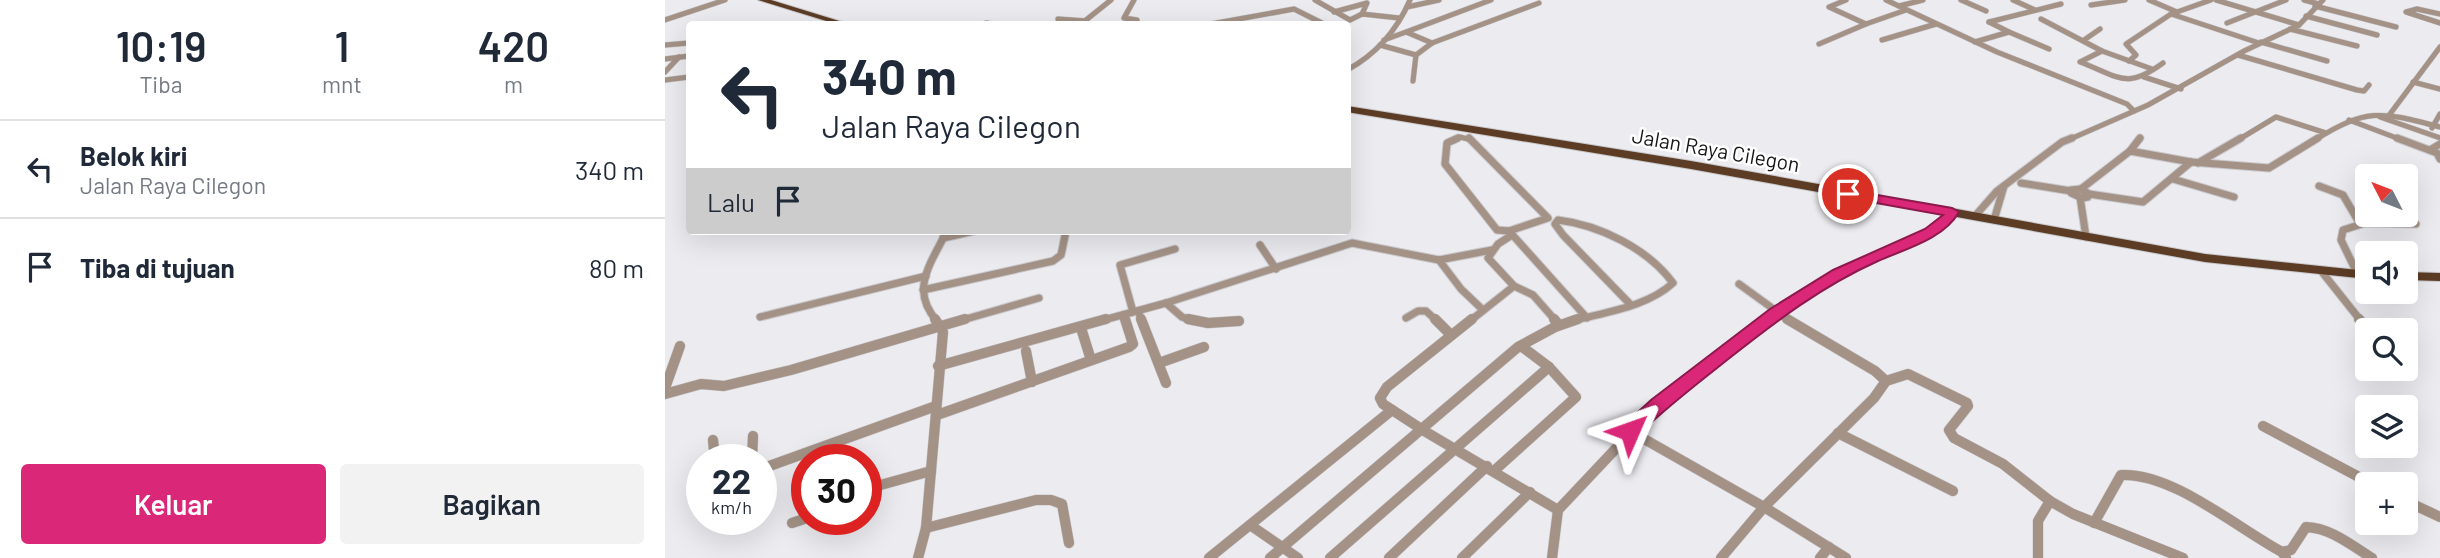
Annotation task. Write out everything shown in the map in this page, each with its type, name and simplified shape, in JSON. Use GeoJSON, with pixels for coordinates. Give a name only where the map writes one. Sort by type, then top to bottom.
{"type":"FeatureCollection","features":[{"type":"Feature","properties":{"kind":"highway"},"geometry":{"type":"LineString","coordinates":[[762,0],[834,21]]}},
{"type":"Feature","properties":{"kind":"highway","name":"Jalan Raya Cilegon"},"geometry":{"type":"LineString","coordinates":[[1351,110],[1462,132],[1952,212],[2222,261],[2355,274]]}},
{"type":"Feature","properties":{"kind":"highway"},"geometry":{"type":"LineString","coordinates":[[2418,276],[2440,277]]}},
{"type":"Feature","properties":{"kind":"street"},"geometry":{"type":"LineString","coordinates":[[665,18],[713,0]]}},
{"type":"Feature","properties":{"kind":"street"},"geometry":{"type":"LineString","coordinates":[[665,18],[725,0]]}},
{"type":"Feature","properties":{"kind":"street"},"geometry":{"type":"LineString","coordinates":[[1085,21],[1111,0]]}},
{"type":"Feature","properties":{"kind":"street"},"geometry":{"type":"LineString","coordinates":[[1134,0],[1124,18],[1136,21]]}},
{"type":"Feature","properties":{"kind":"street"},"geometry":{"type":"LineString","coordinates":[[1315,0],[1353,21]]}},
{"type":"Feature","properties":{"kind":"street"},"geometry":{"type":"LineString","coordinates":[[1382,43],[1412,0],[1423,4]]}},
{"type":"Feature","properties":{"kind":"street"},"geometry":{"type":"LineString","coordinates":[[1407,7],[1439,0]]}},
{"type":"Feature","properties":{"kind":"street"},"geometry":{"type":"LineString","coordinates":[[1351,67],[1382,43],[1491,0]]}},
{"type":"Feature","properties":{"kind":"street"},"geometry":{"type":"LineString","coordinates":[[1846,0],[1829,7],[1866,24]]}},
{"type":"Feature","properties":{"kind":"street"},"geometry":{"type":"LineString","coordinates":[[1886,0],[1975,42],[2126,104],[2134,110]]}},
{"type":"Feature","properties":{"kind":"street"},"geometry":{"type":"LineString","coordinates":[[1899,6],[1923,0]]}},
{"type":"Feature","properties":{"kind":"street"},"geometry":{"type":"LineString","coordinates":[[1961,0],[1986,11]]}},
{"type":"Feature","properties":{"kind":"street"},"geometry":{"type":"LineString","coordinates":[[2013,0],[2035,10]]}},
{"type":"Feature","properties":{"kind":"street"},"geometry":{"type":"LineString","coordinates":[[2091,5],[2125,0]]}},
{"type":"Feature","properties":{"kind":"street"},"geometry":{"type":"LineString","coordinates":[[2149,0],[2174,13],[2327,61]]}},
{"type":"Feature","properties":{"kind":"street"},"geometry":{"type":"LineString","coordinates":[[2129,61],[2136,55],[2126,44],[2174,13],[2213,0],[2299,26]]}},
{"type":"Feature","properties":{"kind":"street"},"geometry":{"type":"LineString","coordinates":[[2227,23],[2286,0]]}},
{"type":"Feature","properties":{"kind":"street"},"geometry":{"type":"LineString","coordinates":[[2304,0],[2396,27]]}},
{"type":"Feature","properties":{"kind":"street"},"geometry":{"type":"LineString","coordinates":[[1334,12],[1369,1],[1362,14],[1351,24]]}},
{"type":"Feature","properties":{"kind":"street"},"geometry":{"type":"LineString","coordinates":[[1413,81],[1416,55],[1433,43],[1539,3]]}},
{"type":"Feature","properties":{"kind":"street"},"geometry":{"type":"LineString","coordinates":[[2049,49],[1989,22],[2061,4]]}},
{"type":"Feature","properties":{"kind":"street"},"geometry":{"type":"LineString","coordinates":[[1975,216],[2004,186],[2062,142],[2181,89],[2260,42],[2299,26],[2319,4]]}},
{"type":"Feature","properties":{"kind":"street"},"geometry":{"type":"LineString","coordinates":[[1227,21],[1291,9],[1300,10],[1319,21]]}},
{"type":"Feature","properties":{"kind":"street"},"geometry":{"type":"LineString","coordinates":[[2440,14],[2413,9],[2406,12],[2440,23]]}},
{"type":"Feature","properties":{"kind":"street"},"geometry":{"type":"LineString","coordinates":[[1819,44],[1906,10]]}},
{"type":"Feature","properties":{"kind":"street"},"geometry":{"type":"LineString","coordinates":[[1362,14],[1399,18]]}},
{"type":"Feature","properties":{"kind":"street"},"geometry":{"type":"LineString","coordinates":[[2306,16],[2377,35]]}},
{"type":"Feature","properties":{"kind":"street"},"geometry":{"type":"LineString","coordinates":[[1058,19],[1070,21]]}},
{"type":"Feature","properties":{"kind":"street"},"geometry":{"type":"LineString","coordinates":[[2041,19],[2102,51],[2152,69]]}},
{"type":"Feature","properties":{"kind":"street"},"geometry":{"type":"LineString","coordinates":[[1882,40],[1936,24]]}},
{"type":"Feature","properties":{"kind":"street"},"geometry":{"type":"LineString","coordinates":[[2084,40],[2100,29]]}},
{"type":"Feature","properties":{"kind":"street"},"geometry":{"type":"LineString","coordinates":[[2290,29],[2357,47]]}},
{"type":"Feature","properties":{"kind":"street"},"geometry":{"type":"LineString","coordinates":[[1406,32],[1433,43]]}},
{"type":"Feature","properties":{"kind":"street"},"geometry":{"type":"LineString","coordinates":[[1975,42],[2009,32]]}},
{"type":"Feature","properties":{"kind":"street"},"geometry":{"type":"LineString","coordinates":[[665,45],[686,43]]}},
{"type":"Feature","properties":{"kind":"street"},"geometry":{"type":"LineString","coordinates":[[1382,43],[1416,55]]}},
{"type":"Feature","properties":{"kind":"street"},"geometry":{"type":"LineString","coordinates":[[665,58],[676,44]]}},
{"type":"Feature","properties":{"kind":"street"},"geometry":{"type":"LineString","coordinates":[[2390,114],[2413,82],[2437,56],[2440,47]]}},
{"type":"Feature","properties":{"kind":"street"},"geometry":{"type":"LineString","coordinates":[[2102,51],[2080,62],[2131,81],[2163,63]]}},
{"type":"Feature","properties":{"kind":"street"},"geometry":{"type":"LineString","coordinates":[[2238,55],[2357,90],[2364,90],[2369,85]]}},
{"type":"Feature","properties":{"kind":"street"},"geometry":{"type":"LineString","coordinates":[[665,58],[686,56]]}},
{"type":"Feature","properties":{"kind":"street"},"geometry":{"type":"LineString","coordinates":[[665,72],[679,57]]}},
{"type":"Feature","properties":{"kind":"street"},"geometry":{"type":"LineString","coordinates":[[2144,76],[2181,89]]}},
{"type":"Feature","properties":{"kind":"street"},"geometry":{"type":"LineString","coordinates":[[665,80],[686,77]]}},
{"type":"Feature","properties":{"kind":"street"},"geometry":{"type":"LineString","coordinates":[[2413,82],[2440,89]]}},
{"type":"Feature","properties":{"kind":"street"},"geometry":{"type":"LineString","coordinates":[[2372,114],[2440,138]]}},
{"type":"Feature","properties":{"kind":"street"},"geometry":{"type":"LineString","coordinates":[[2130,151],[2194,162],[2269,168],[2349,120],[2372,114],[2390,114],[2437,126]]}},
{"type":"Feature","properties":{"kind":"street"},"geometry":{"type":"LineString","coordinates":[[2428,134],[2437,126],[2440,114]]}},
{"type":"Feature","properties":{"kind":"street"},"geometry":{"type":"LineString","coordinates":[[2021,183],[2140,203],[2194,162],[2276,117],[2326,133]]}},
{"type":"Feature","properties":{"kind":"street"},"geometry":{"type":"LineString","coordinates":[[2349,120],[2430,150],[2437,153],[2440,159]]}},
{"type":"Feature","properties":{"kind":"street"},"geometry":{"type":"LineString","coordinates":[[1587,318],[1511,233],[1497,230],[1449,172],[1445,164],[1447,143],[1462,132],[1476,143],[1630,304]]}},
{"type":"Feature","properties":{"kind":"street"},"geometry":{"type":"LineString","coordinates":[[2080,193],[2130,151],[2140,138]]}},
{"type":"Feature","properties":{"kind":"street"},"geometry":{"type":"LineString","coordinates":[[2430,150],[2440,144]]}},
{"type":"Feature","properties":{"kind":"street"},"geometry":{"type":"LineString","coordinates":[[2173,179],[2234,197]]}},
{"type":"Feature","properties":{"kind":"street"},"geometry":{"type":"LineString","coordinates":[[1994,220],[2004,186]]}},
{"type":"Feature","properties":{"kind":"street"},"geometry":{"type":"LineString","coordinates":[[2319,186],[2343,195],[2355,215]]}},
{"type":"Feature","properties":{"kind":"street"},"geometry":{"type":"LineString","coordinates":[[2080,193],[2086,237]]}},
{"type":"Feature","properties":{"kind":"street"},"geometry":{"type":"LineString","coordinates":[[1552,558],[1559,510],[1657,405],[1776,313],[1838,273],[1930,232],[1947,221],[1952,212]]}},
{"type":"Feature","properties":{"kind":"street"},"geometry":{"type":"LineString","coordinates":[[1271,558],[1521,346],[1559,325],[1630,304],[1671,287],[1672,281],[1643,256],[1614,239],[1566,220],[1551,221],[1511,233],[1492,250],[1488,258],[1514,286],[1533,295],[1559,325]]}},
{"type":"Feature","properties":{"kind":"street"},"geometry":{"type":"LineString","coordinates":[[2355,226],[2343,230],[2341,234],[2346,253],[2355,265]]}},
{"type":"Feature","properties":{"kind":"street"},"geometry":{"type":"LineString","coordinates":[[918,558],[926,528],[932,471],[941,326],[923,304],[923,290],[926,276],[945,235]]}},
{"type":"Feature","properties":{"kind":"street"},"geometry":{"type":"LineString","coordinates":[[923,290],[1053,261],[1061,255],[1065,235]]}},
{"type":"Feature","properties":{"kind":"street"},"geometry":{"type":"LineString","coordinates":[[938,366],[1166,303],[1352,243],[1439,260],[1492,250]]}},
{"type":"Feature","properties":{"kind":"street"},"geometry":{"type":"LineString","coordinates":[[1260,245],[1276,268]]}},
{"type":"Feature","properties":{"kind":"street"},"geometry":{"type":"LineString","coordinates":[[777,464],[1123,350],[1133,344],[1131,313],[1120,265],[1175,249]]}},
{"type":"Feature","properties":{"kind":"street"},"geometry":{"type":"LineString","coordinates":[[1439,260],[1461,289],[1483,310]]}},
{"type":"Feature","properties":{"kind":"street"},"geometry":{"type":"LineString","coordinates":[[2322,272],[2358,318]]}},
{"type":"Feature","properties":{"kind":"street"},"geometry":{"type":"LineString","coordinates":[[760,317],[926,276]]}},
{"type":"Feature","properties":{"kind":"street"},"geometry":{"type":"LineString","coordinates":[[1739,284],[1776,313],[1875,371],[1886,381]]}},
{"type":"Feature","properties":{"kind":"street"},"geometry":{"type":"LineString","coordinates":[[1514,286],[1387,387],[1380,398],[1421,430],[1491,468],[1559,510]]}},
{"type":"Feature","properties":{"kind":"street"},"geometry":{"type":"LineString","coordinates":[[665,394],[701,384],[724,386],[791,370],[1039,298]]}},
{"type":"Feature","properties":{"kind":"street"},"geometry":{"type":"LineString","coordinates":[[1166,303],[1179,319],[1187,321],[1239,321]]}},
{"type":"Feature","properties":{"kind":"street"},"geometry":{"type":"LineString","coordinates":[[1406,318],[1418,311],[1426,311],[1451,335]]}},
{"type":"Feature","properties":{"kind":"street"},"geometry":{"type":"LineString","coordinates":[[1131,313],[1159,363],[1166,383]]}},
{"type":"Feature","properties":{"kind":"street"},"geometry":{"type":"LineString","coordinates":[[1081,328],[1091,360]]}},
{"type":"Feature","properties":{"kind":"street"},"geometry":{"type":"LineString","coordinates":[[665,388],[680,346]]}},
{"type":"Feature","properties":{"kind":"street"},"geometry":{"type":"LineString","coordinates":[[1389,558],[1576,397],[1549,367],[1521,346]]}},
{"type":"Feature","properties":{"kind":"street"},"geometry":{"type":"LineString","coordinates":[[1159,363],[1204,347]]}},
{"type":"Feature","properties":{"kind":"street"},"geometry":{"type":"LineString","coordinates":[[1026,351],[1032,382]]}},
{"type":"Feature","properties":{"kind":"street"},"geometry":{"type":"LineString","coordinates":[[1330,558],[1549,367]]}},
{"type":"Feature","properties":{"kind":"street"},"geometry":{"type":"LineString","coordinates":[[1721,558],[1764,507],[1874,398],[1886,381],[1913,375],[1964,400],[1968,406],[1949,430],[1951,435],[2003,464],[2050,501],[2094,523],[2183,558]]}},
{"type":"Feature","properties":{"kind":"street"},"geometry":{"type":"LineString","coordinates":[[1209,558],[1392,410]]}},
{"type":"Feature","properties":{"kind":"street"},"geometry":{"type":"LineString","coordinates":[[2263,426],[2355,475]]}},
{"type":"Feature","properties":{"kind":"street"},"geometry":{"type":"LineString","coordinates":[[1630,431],[1764,507],[1846,558]]}},
{"type":"Feature","properties":{"kind":"street"},"geometry":{"type":"LineString","coordinates":[[1838,433],[1953,491]]}},
{"type":"Feature","properties":{"kind":"street"},"geometry":{"type":"LineString","coordinates":[[753,436],[753,444]]}},
{"type":"Feature","properties":{"kind":"street"},"geometry":{"type":"LineString","coordinates":[[713,440],[713,444]]}},
{"type":"Feature","properties":{"kind":"street"},"geometry":{"type":"LineString","coordinates":[[882,485],[932,471]]}},
{"type":"Feature","properties":{"kind":"street"},"geometry":{"type":"LineString","coordinates":[[2094,523],[2121,475],[2135,473],[2181,493],[2284,555],[2291,550],[2307,527],[2313,527],[2329,532],[2372,558]]}},
{"type":"Feature","properties":{"kind":"street"},"geometry":{"type":"LineString","coordinates":[[1462,558],[1530,492]]}},
{"type":"Feature","properties":{"kind":"street"},"geometry":{"type":"LineString","coordinates":[[926,528],[1037,500],[1051,500],[1062,504],[1069,543]]}},
{"type":"Feature","properties":{"kind":"street"},"geometry":{"type":"LineString","coordinates":[[2038,558],[2038,521],[2050,501]]}},
{"type":"Feature","properties":{"kind":"street"},"geometry":{"type":"LineString","coordinates":[[2418,507],[2440,517]]}},
{"type":"Feature","properties":{"kind":"street"},"geometry":{"type":"LineString","coordinates":[[1251,525],[1298,558]]}},
{"type":"Feature","properties":{"kind":"street"},"geometry":{"type":"LineString","coordinates":[[1821,558],[1829,547]]}},
{"type":"Feature","properties":{"kind":"route"},"geometry":{"type":"LineString","coordinates":[[1630,431],[1657,405],[1776,313],[1838,273],[1930,232],[1947,221],[1952,212],[1848,194]]}}]}
